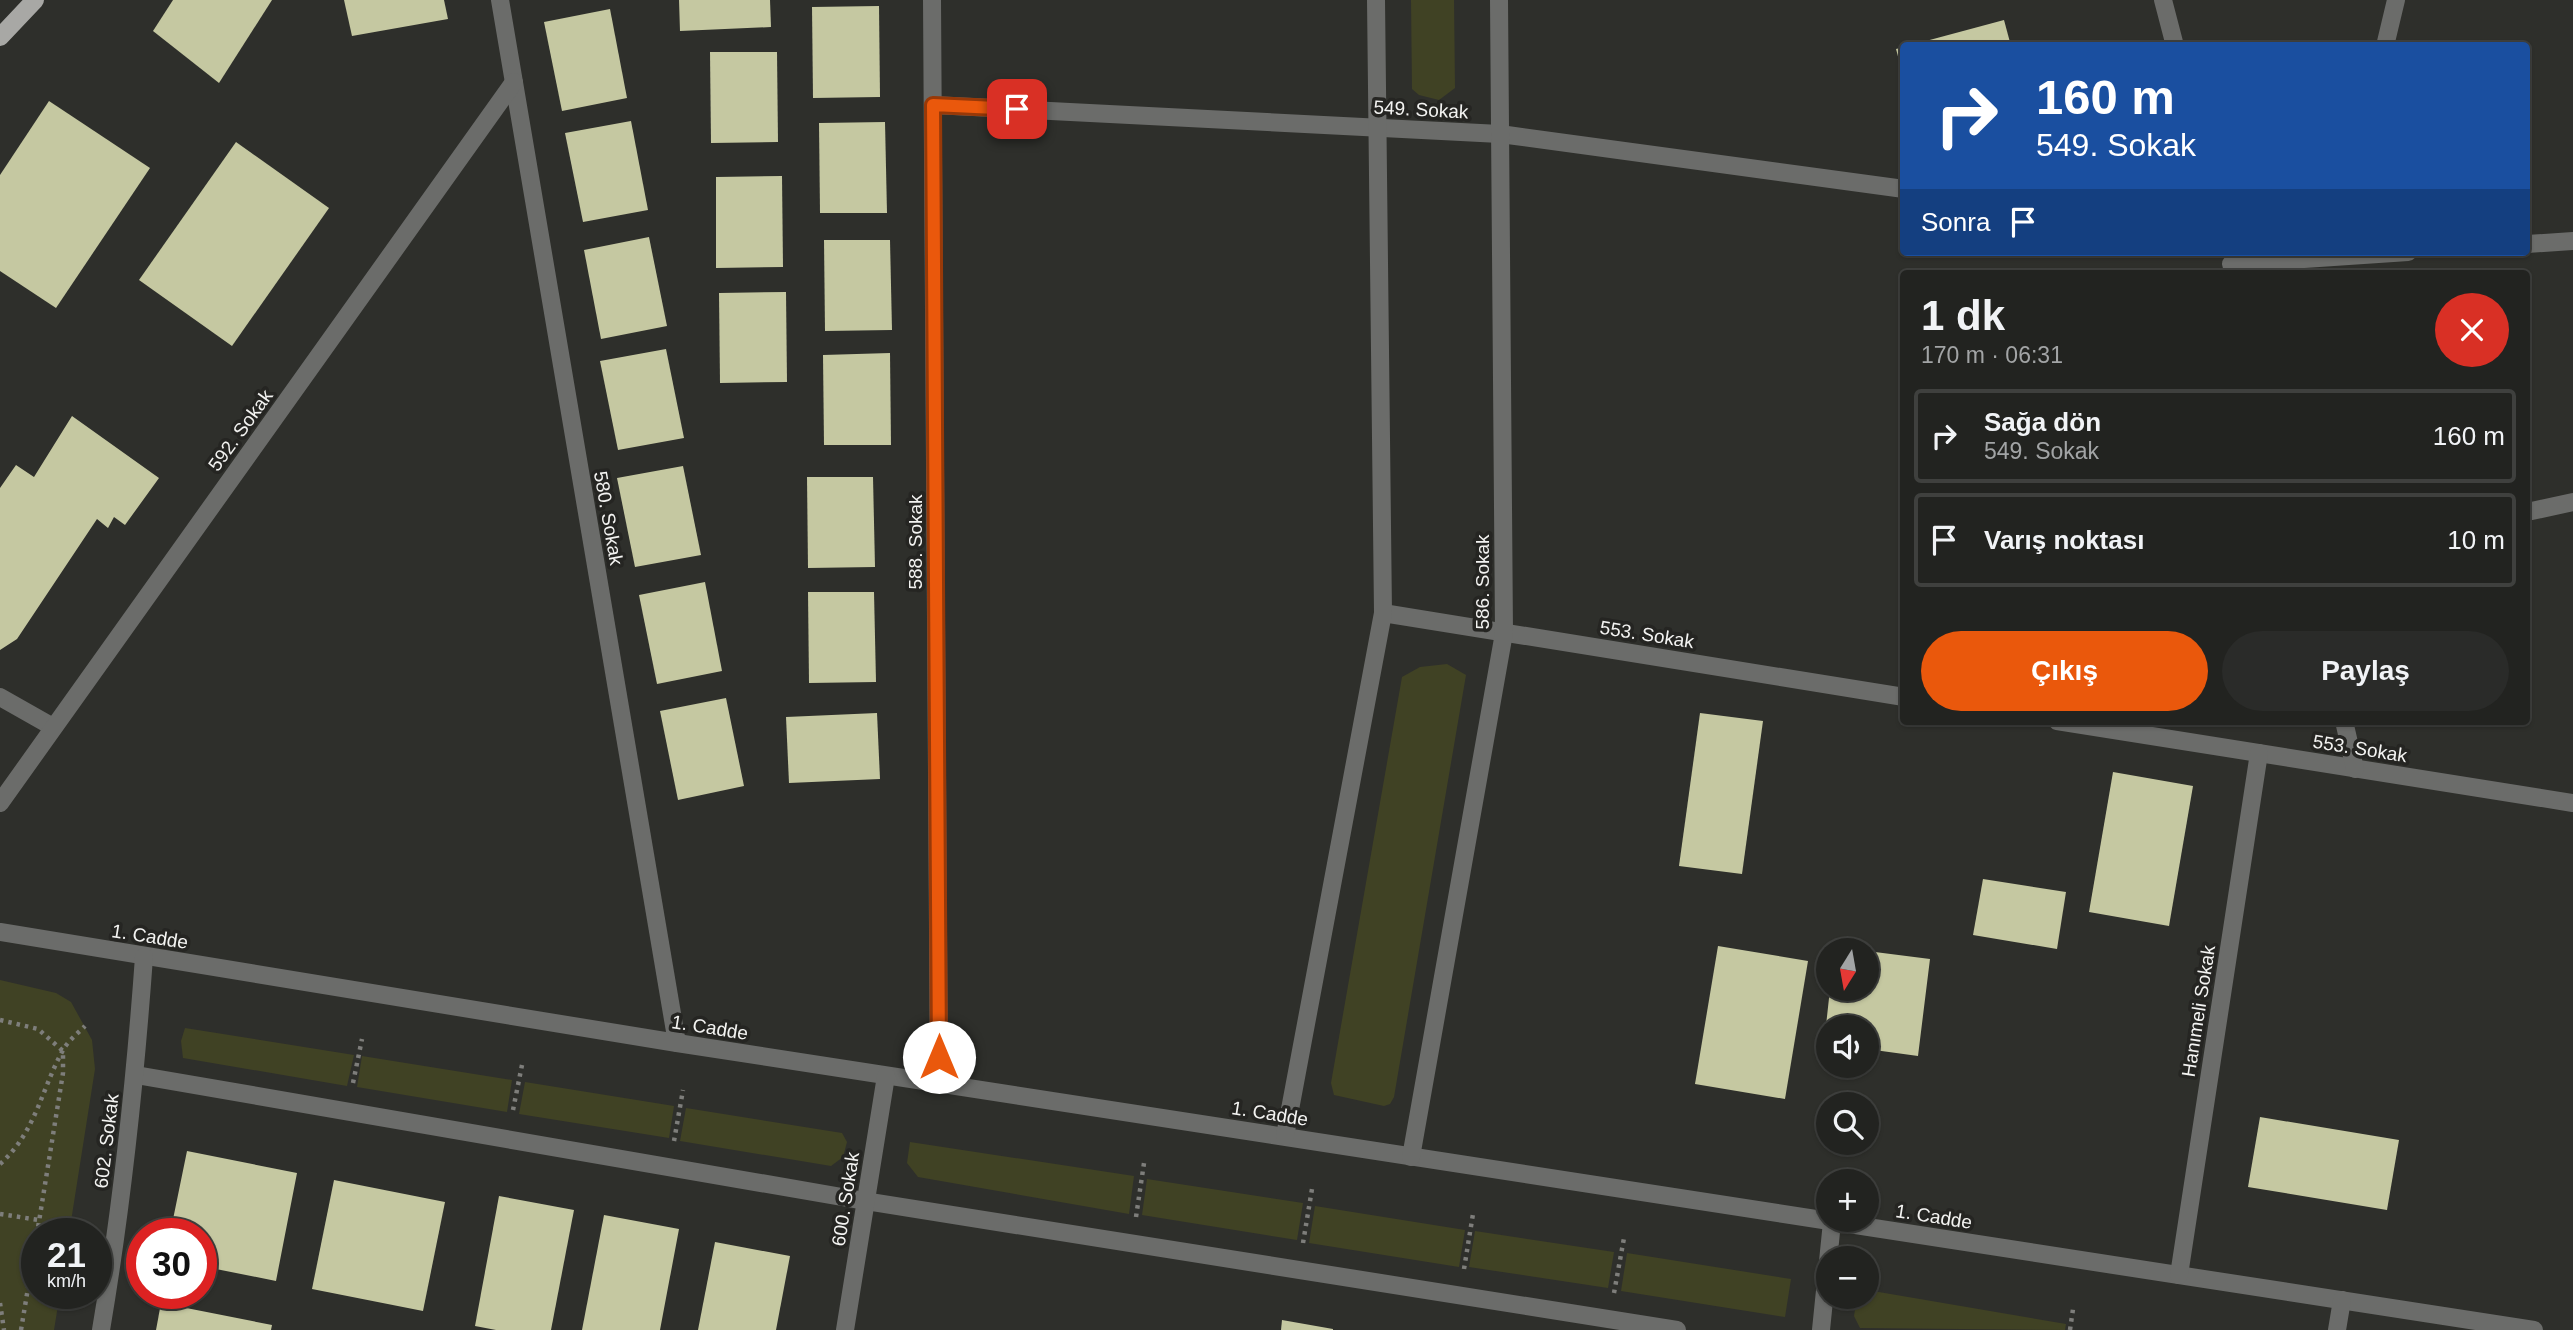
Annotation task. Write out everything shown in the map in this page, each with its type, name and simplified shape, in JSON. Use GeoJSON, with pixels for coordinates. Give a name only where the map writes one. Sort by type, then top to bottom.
{"type":"FeatureCollection","features":[{"type":"Feature","properties":{"kind":"main road"},"geometry":{"type":"LineString","coordinates":[[0,37],[35,0]]}},
{"type":"Feature","properties":{"kind":"street","name":"580. Sokak"},"geometry":{"type":"LineString","coordinates":[[500,0],[677,1043]]}},
{"type":"Feature","properties":{"kind":"street","name":"588. Sokak"},"geometry":{"type":"LineString","coordinates":[[932,0],[939,1084]]}},
{"type":"Feature","properties":{"kind":"street"},"geometry":{"type":"LineString","coordinates":[[1285,1136],[1383,613],[1376,0]]}},
{"type":"Feature","properties":{"kind":"street","name":"586. Sokak"},"geometry":{"type":"LineString","coordinates":[[1411,1157],[1504,633],[1499,0]]}},
{"type":"Feature","properties":{"kind":"street"},"geometry":{"type":"LineString","coordinates":[[2163,0],[2174,42]]}},
{"type":"Feature","properties":{"kind":"street"},"geometry":{"type":"LineString","coordinates":[[2386,42],[2396,0]]}},
{"type":"Feature","properties":{"kind":"street","name":"592. Sokak"},"geometry":{"type":"LineString","coordinates":[[0,803],[514,82]]}},
{"type":"Feature","properties":{"kind":"street","name":"549. Sokak"},"geometry":{"type":"LineString","coordinates":[[933,105],[1500,134],[1900,188]]}},
{"type":"Feature","properties":{"kind":"street"},"geometry":{"type":"LineString","coordinates":[[2530,244],[2573,241]]}},
{"type":"Feature","properties":{"kind":"street"},"geometry":{"type":"LineString","coordinates":[[2231,263],[2313,256]]}},
{"type":"Feature","properties":{"kind":"street"},"geometry":{"type":"LineString","coordinates":[[2530,511],[2573,502]]}},
{"type":"Feature","properties":{"kind":"street","name":"553. Sokak"},"geometry":{"type":"LineString","coordinates":[[1383,613],[1900,696]]}},
{"type":"Feature","properties":{"kind":"street"},"geometry":{"type":"LineString","coordinates":[[0,697],[53,727]]}},
{"type":"Feature","properties":{"kind":"street","name":"553. Sokak"},"geometry":{"type":"LineString","coordinates":[[2082,725],[2573,803]]}},
{"type":"Feature","properties":{"kind":"street"},"geometry":{"type":"LineString","coordinates":[[2345,725],[2355,769]]}},
{"type":"Feature","properties":{"kind":"street","name":"Hanımeli Sokak"},"geometry":{"type":"LineString","coordinates":[[2179,1275],[2259,753]]}},
{"type":"Feature","properties":{"kind":"street","name":"1. Cadde"},"geometry":{"type":"LineString","coordinates":[[0,932],[677,1043],[1816,1220]]}},
{"type":"Feature","properties":{"kind":"street","name":"602. Sokak"},"geometry":{"type":"LineString","coordinates":[[101,1330],[136,1075],[144,957]]}},
{"type":"Feature","properties":{"kind":"street"},"geometry":{"type":"LineString","coordinates":[[136,1075],[865,1201],[1677,1330]]}},
{"type":"Feature","properties":{"kind":"street","name":"600. Sokak"},"geometry":{"type":"LineString","coordinates":[[845,1330],[886,1076]]}},
{"type":"Feature","properties":{"kind":"street","name":"1. Cadde"},"geometry":{"type":"LineString","coordinates":[[1879,1229],[2535,1330]]}},
{"type":"Feature","properties":{"kind":"street"},"geometry":{"type":"LineString","coordinates":[[1821,1330],[1831,1232]]}},
{"type":"Feature","properties":{"kind":"street"},"geometry":{"type":"LineString","coordinates":[[2337,1330],[2342,1300]]}},
{"type":"Feature","properties":{"kind":"path"},"geometry":{"type":"LineString","coordinates":[[0,1020],[38,1029],[63,1051],[63,1073],[39,1218]]}},
{"type":"Feature","properties":{"kind":"path"},"geometry":{"type":"LineString","coordinates":[[0,1164],[31,1126],[63,1051],[85,1026]]}},
{"type":"Feature","properties":{"kind":"path"},"geometry":{"type":"LineString","coordinates":[[351,1091],[362,1039]]}},
{"type":"Feature","properties":{"kind":"path"},"geometry":{"type":"LineString","coordinates":[[511,1118],[522,1065]]}},
{"type":"Feature","properties":{"kind":"path"},"geometry":{"type":"LineString","coordinates":[[673,1145],[684,1090]]}},
{"type":"Feature","properties":{"kind":"path"},"geometry":{"type":"LineString","coordinates":[[1135,1220],[1144,1163]]}},
{"type":"Feature","properties":{"kind":"path"},"geometry":{"type":"LineString","coordinates":[[1303,1248],[1312,1189]]}},
{"type":"Feature","properties":{"kind":"path"},"geometry":{"type":"LineString","coordinates":[[0,1214],[26,1218]]}},
{"type":"Feature","properties":{"kind":"path"},"geometry":{"type":"LineString","coordinates":[[1463,1273],[1473,1214]]}},
{"type":"Feature","properties":{"kind":"path"},"geometry":{"type":"LineString","coordinates":[[1613,1297],[1623,1238]]}},
{"type":"Feature","properties":{"kind":"path"},"geometry":{"type":"LineString","coordinates":[[0,1303],[4,1330]]}},
{"type":"Feature","properties":{"kind":"path"},"geometry":{"type":"LineString","coordinates":[[20,1330],[24,1309]]}},
{"type":"Feature","properties":{"kind":"path"},"geometry":{"type":"LineString","coordinates":[[2070,1330],[2073,1309]]}},
{"type":"Feature","properties":{"kind":"green space"},"geometry":{"type":"Polygon","coordinates":[[[1411,0],[1454,0],[1455,88],[1439,100],[1419,95],[1412,89],[1411,0]]]}},
{"type":"Feature","properties":{"kind":"green space"},"geometry":{"type":"Polygon","coordinates":[[[1447,664],[1466,675],[1394,1097],[1390,1104],[1384,1106],[1334,1095],[1331,1083],[1402,677],[1420,667],[1447,664]]]}},
{"type":"Feature","properties":{"kind":"green space"},"geometry":{"type":"Polygon","coordinates":[[[0,980],[56,993],[71,1002],[92,1040],[95,1069],[72,1218],[21,1218],[21,1309],[57,1309],[54,1330],[0,1330],[0,980]]]}},
{"type":"Feature","properties":{"kind":"green space"},"geometry":{"type":"Polygon","coordinates":[[[185,1028],[354,1055],[347,1086],[183,1058],[181,1041],[185,1028]]]}},
{"type":"Feature","properties":{"kind":"green space"},"geometry":{"type":"Polygon","coordinates":[[[362,1056],[512,1080],[507,1112],[357,1087],[362,1056]]]}},
{"type":"Feature","properties":{"kind":"green space"},"geometry":{"type":"Polygon","coordinates":[[[525,1082],[674,1106],[669,1138],[519,1114],[525,1082]]]}},
{"type":"Feature","properties":{"kind":"green space"},"geometry":{"type":"Polygon","coordinates":[[[686,1108],[842,1133],[847,1142],[843,1157],[831,1166],[680,1141],[686,1108]]]}},
{"type":"Feature","properties":{"kind":"green space"},"geometry":{"type":"Polygon","coordinates":[[[910,1142],[1134,1176],[1129,1214],[918,1177],[907,1163],[910,1142]]]}},
{"type":"Feature","properties":{"kind":"green space"},"geometry":{"type":"Polygon","coordinates":[[[1147,1179],[1303,1203],[1297,1240],[1142,1215],[1147,1179]]]}},
{"type":"Feature","properties":{"kind":"green space"},"geometry":{"type":"Polygon","coordinates":[[[1315,1206],[1465,1230],[1459,1267],[1309,1243],[1315,1206]]]}},
{"type":"Feature","properties":{"kind":"green space"},"geometry":{"type":"Polygon","coordinates":[[[1475,1231],[1614,1252],[1608,1288],[1469,1267],[1475,1231]]]}},
{"type":"Feature","properties":{"kind":"green space"},"geometry":{"type":"Polygon","coordinates":[[[1627,1253],[1791,1279],[1785,1317],[1621,1291],[1627,1253]]]}},
{"type":"Feature","properties":{"kind":"green space"},"geometry":{"type":"Polygon","coordinates":[[[1879,1292],[2066,1324],[2065,1330],[1860,1328],[1854,1316],[1855,1309],[1879,1309],[1879,1292]]]}},
{"type":"Feature","properties":{"kind":"building"},"geometry":{"type":"Polygon","coordinates":[[[173,0],[272,0],[219,83],[153,31],[173,0]]]}},
{"type":"Feature","properties":{"kind":"building"},"geometry":{"type":"Polygon","coordinates":[[[344,0],[444,0],[448,19],[352,36],[344,0]]]}},
{"type":"Feature","properties":{"kind":"building"},"geometry":{"type":"Polygon","coordinates":[[[679,0],[770,0],[771,27],[680,31],[679,0]]]}},
{"type":"Feature","properties":{"kind":"building"},"geometry":{"type":"Polygon","coordinates":[[[879,6],[880,97],[813,98],[812,7],[879,6]]]}},
{"type":"Feature","properties":{"kind":"building"},"geometry":{"type":"Polygon","coordinates":[[[610,9],[627,98],[562,111],[544,22],[610,9]]]}},
{"type":"Feature","properties":{"kind":"building"},"geometry":{"type":"Polygon","coordinates":[[[2004,20],[2010,42],[1922,42],[2004,20]]]}},
{"type":"Feature","properties":{"kind":"building"},"geometry":{"type":"Polygon","coordinates":[[[1900,48],[1900,64],[1896,49],[1900,48]]]}},
{"type":"Feature","properties":{"kind":"building"},"geometry":{"type":"Polygon","coordinates":[[[710,52],[777,52],[778,142],[711,143],[710,52]]]}},
{"type":"Feature","properties":{"kind":"building"},"geometry":{"type":"Polygon","coordinates":[[[49,101],[150,168],[56,308],[0,271],[0,175],[49,101]]]}},
{"type":"Feature","properties":{"kind":"building"},"geometry":{"type":"Polygon","coordinates":[[[631,121],[648,210],[583,222],[565,133],[631,121]]]}},
{"type":"Feature","properties":{"kind":"building"},"geometry":{"type":"Polygon","coordinates":[[[885,122],[887,213],[820,213],[819,123],[885,122]]]}},
{"type":"Feature","properties":{"kind":"building"},"geometry":{"type":"Polygon","coordinates":[[[236,142],[329,208],[232,346],[139,280],[236,142]]]}},
{"type":"Feature","properties":{"kind":"building"},"geometry":{"type":"Polygon","coordinates":[[[782,176],[783,267],[716,268],[716,177],[782,176]]]}},
{"type":"Feature","properties":{"kind":"building"},"geometry":{"type":"Polygon","coordinates":[[[649,237],[667,326],[601,339],[584,250],[649,237]]]}},
{"type":"Feature","properties":{"kind":"building"},"geometry":{"type":"Polygon","coordinates":[[[824,240],[890,240],[892,330],[825,331],[824,240]]]}},
{"type":"Feature","properties":{"kind":"building"},"geometry":{"type":"Polygon","coordinates":[[[786,292],[787,382],[720,383],[719,293],[786,292]]]}},
{"type":"Feature","properties":{"kind":"building"},"geometry":{"type":"Polygon","coordinates":[[[666,349],[684,438],[618,450],[600,361],[666,349]]]}},
{"type":"Feature","properties":{"kind":"building"},"geometry":{"type":"Polygon","coordinates":[[[890,353],[891,445],[824,445],[823,355],[890,353]]]}},
{"type":"Feature","properties":{"kind":"building"},"geometry":{"type":"Polygon","coordinates":[[[72,416],[159,478],[125,525],[114,517],[108,528],[97,519],[17,639],[0,650],[0,488],[16,465],[34,477],[72,416]]]}},
{"type":"Feature","properties":{"kind":"building"},"geometry":{"type":"Polygon","coordinates":[[[683,466],[701,555],[635,567],[617,478],[683,466]]]}},
{"type":"Feature","properties":{"kind":"building"},"geometry":{"type":"Polygon","coordinates":[[[807,477],[873,477],[875,567],[808,568],[807,477]]]}},
{"type":"Feature","properties":{"kind":"building"},"geometry":{"type":"Polygon","coordinates":[[[705,582],[722,671],[657,684],[639,595],[705,582]]]}},
{"type":"Feature","properties":{"kind":"building"},"geometry":{"type":"Polygon","coordinates":[[[808,592],[874,592],[876,682],[809,683],[808,592]]]}},
{"type":"Feature","properties":{"kind":"building"},"geometry":{"type":"Polygon","coordinates":[[[726,698],[744,786],[678,800],[660,711],[726,698]]]}},
{"type":"Feature","properties":{"kind":"building"},"geometry":{"type":"Polygon","coordinates":[[[877,713],[880,779],[789,783],[786,717],[877,713]]]}},
{"type":"Feature","properties":{"kind":"building"},"geometry":{"type":"Polygon","coordinates":[[[1700,713],[1763,721],[1742,874],[1679,866],[1700,713]]]}},
{"type":"Feature","properties":{"kind":"building"},"geometry":{"type":"Polygon","coordinates":[[[2113,772],[2193,786],[2169,926],[2089,912],[2113,772]]]}},
{"type":"Feature","properties":{"kind":"building"},"geometry":{"type":"Polygon","coordinates":[[[1983,879],[2066,892],[2057,949],[1973,935],[1983,879]]]}},
{"type":"Feature","properties":{"kind":"building"},"geometry":{"type":"Polygon","coordinates":[[[1718,946],[1808,961],[1785,1099],[1695,1084],[1718,946]]]}},
{"type":"Feature","properties":{"kind":"building"},"geometry":{"type":"Polygon","coordinates":[[[1880,953],[1930,959],[1918,1056],[1879,1051],[1879,1015],[1827,1015],[1829,1001],[1880,1001],[1880,953]]]}},
{"type":"Feature","properties":{"kind":"building"},"geometry":{"type":"Polygon","coordinates":[[[2260,1117],[2399,1140],[2387,1210],[2248,1187],[2260,1117]]]}},
{"type":"Feature","properties":{"kind":"building"},"geometry":{"type":"Polygon","coordinates":[[[187,1151],[297,1173],[276,1281],[217,1269],[217,1218],[173,1218],[187,1151]]]}},
{"type":"Feature","properties":{"kind":"building"},"geometry":{"type":"Polygon","coordinates":[[[334,1180],[445,1202],[423,1311],[312,1289],[334,1180]]]}},
{"type":"Feature","properties":{"kind":"building"},"geometry":{"type":"Polygon","coordinates":[[[499,1196],[574,1210],[551,1330],[496,1330],[475,1326],[499,1196]]]}},
{"type":"Feature","properties":{"kind":"building"},"geometry":{"type":"Polygon","coordinates":[[[604,1215],[679,1229],[660,1330],[582,1330],[604,1215]]]}},
{"type":"Feature","properties":{"kind":"building"},"geometry":{"type":"Polygon","coordinates":[[[715,1242],[790,1256],[776,1330],[698,1330],[715,1242]]]}},
{"type":"Feature","properties":{"kind":"building"},"geometry":{"type":"Polygon","coordinates":[[[160,1309],[191,1309],[272,1325],[271,1330],[156,1330],[160,1309]]]}},
{"type":"Feature","properties":{"kind":"building"},"geometry":{"type":"Polygon","coordinates":[[[1282,1320],[1333,1329],[1333,1330],[1281,1330],[1282,1320]]]}},
{"type":"Feature","properties":{"kind":"route"},"geometry":{"type":"LineString","coordinates":[[939,1057],[933,105],[1017,109]]}}]}
